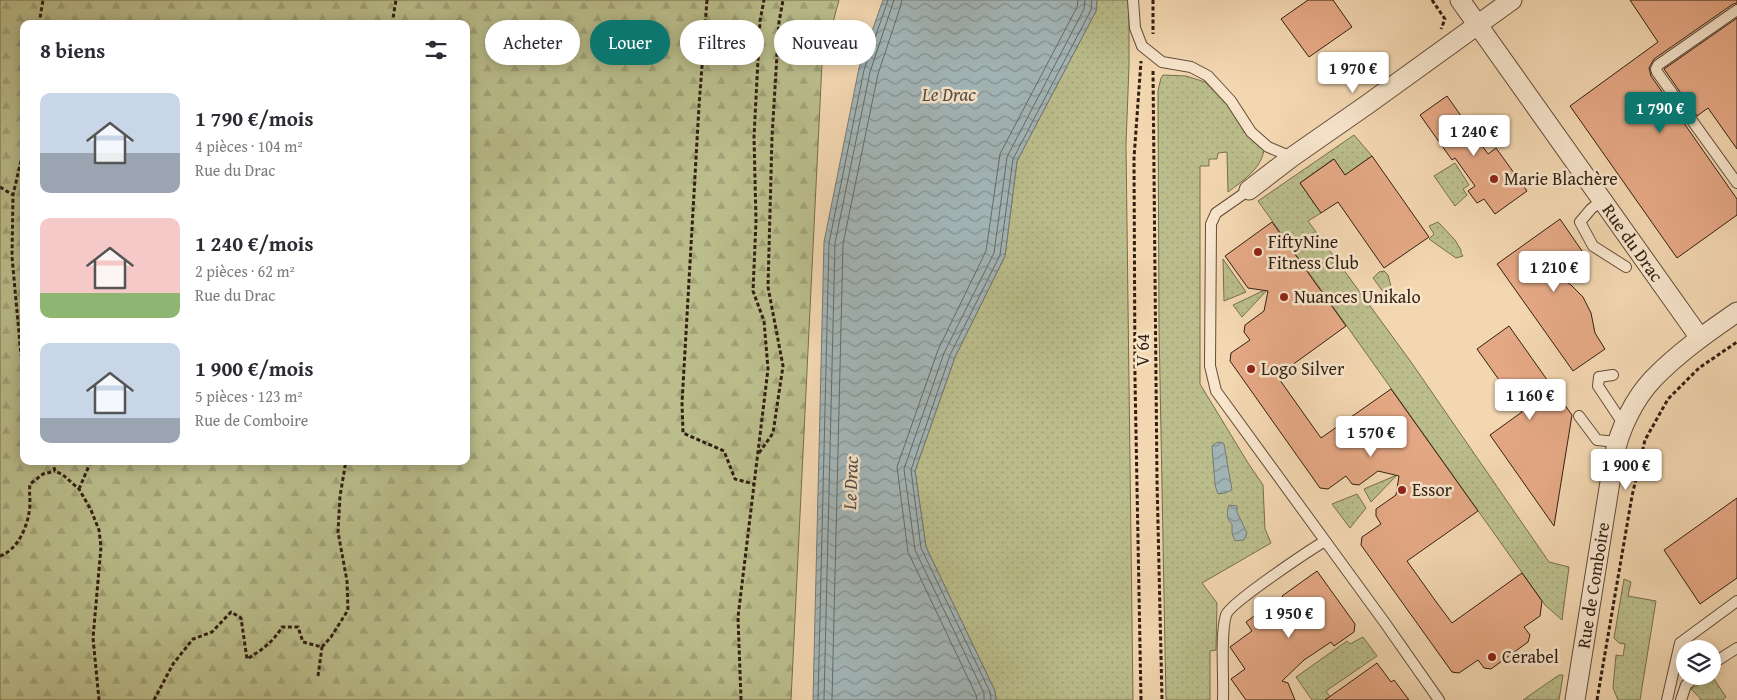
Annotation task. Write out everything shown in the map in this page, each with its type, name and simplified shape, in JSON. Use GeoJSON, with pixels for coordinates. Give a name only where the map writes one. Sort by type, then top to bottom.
{"type":"FeatureCollection","features":[{"type":"Feature","properties":{"kind":"street","name":"Rue du Drac"},"geometry":{"type":"LineString","coordinates":[[1460,0],[1700,338]]}},
{"type":"Feature","properties":{"kind":"street"},"geometry":{"type":"LineString","coordinates":[[1249,190],[1292,157],[1512,0]]}},
{"type":"Feature","properties":{"kind":"street","name":"Rue de Comboire"},"geometry":{"type":"LineString","coordinates":[[1575,700],[1620,434],[1637,401],[1652,380],[1700,338],[1737,312]]}},
{"type":"Feature","properties":{"kind":"lane"},"geometry":{"type":"LineString","coordinates":[[1133,0],[1135,28],[1142,46],[1162,62],[1191,67],[1208,76],[1231,101],[1251,132],[1268,147],[1292,157]]}},
{"type":"Feature","properties":{"kind":"lane"},"geometry":{"type":"LineString","coordinates":[[1737,10],[1656,68],[1737,184]]}},
{"type":"Feature","properties":{"kind":"lane"},"geometry":{"type":"LineString","coordinates":[[1249,190],[1216,213],[1211,224],[1210,366],[1216,391],[1438,700]]}},
{"type":"Feature","properties":{"kind":"lane"},"geometry":{"type":"LineString","coordinates":[[1602,200],[1580,222],[1593,246],[1626,267]]}},
{"type":"Feature","properties":{"kind":"lane"},"geometry":{"type":"LineString","coordinates":[[1579,416],[1597,440],[1620,434],[1598,386],[1599,377],[1612,375]]}},
{"type":"Feature","properties":{"kind":"lane"},"geometry":{"type":"LineString","coordinates":[[1223,700],[1224,632],[1227,613],[1242,598],[1325,541]]}},
{"type":"Feature","properties":{"kind":"lane"},"geometry":{"type":"LineString","coordinates":[[1667,700],[1680,643],[1737,602]]}},
{"type":"Feature","properties":{"kind":"lane"},"geometry":{"type":"LineString","coordinates":[[1721,658],[1737,648]]}},
{"type":"Feature","properties":{"kind":"lane"},"geometry":{"type":"LineString","coordinates":[[1681,700],[1686,685]]}},
{"type":"Feature","properties":{"kind":"path"},"geometry":{"type":"LineString","coordinates":[[40,20],[43,0]]}},
{"type":"Feature","properties":{"kind":"path"},"geometry":{"type":"LineString","coordinates":[[393,20],[396,0]]}},
{"type":"Feature","properties":{"kind":"path"},"geometry":{"type":"LineString","coordinates":[[707,0],[682,403],[683,433],[724,451],[736,479],[754,484]]}},
{"type":"Feature","properties":{"kind":"path"},"geometry":{"type":"LineString","coordinates":[[741,700],[738,617],[768,369],[764,321],[753,291],[756,221],[754,137],[760,21],[764,0]]}},
{"type":"Feature","properties":{"kind":"path"},"geometry":{"type":"LineString","coordinates":[[759,454],[773,433],[782,366],[768,287],[772,138],[779,22],[783,0]]}},
{"type":"Feature","properties":{"kind":"path","name":"V 64"},"geometry":{"type":"LineString","coordinates":[[1153,0],[1162,700]]}},
{"type":"Feature","properties":{"kind":"path"},"geometry":{"type":"LineString","coordinates":[[1432,0],[1445,19],[1434,43],[1440,52]]}},
{"type":"Feature","properties":{"kind":"path"},"geometry":{"type":"LineString","coordinates":[[1141,700],[1134,158],[1142,46]]}},
{"type":"Feature","properties":{"kind":"path"},"geometry":{"type":"LineString","coordinates":[[20,165],[13,195],[12,257],[20,344]]}},
{"type":"Feature","properties":{"kind":"path"},"geometry":{"type":"LineString","coordinates":[[0,187],[13,195]]}},
{"type":"Feature","properties":{"kind":"path"},"geometry":{"type":"LineString","coordinates":[[1598,700],[1632,496],[1645,440],[1668,399],[1699,368],[1737,342]]}},
{"type":"Feature","properties":{"kind":"path"},"geometry":{"type":"LineString","coordinates":[[53,465],[55,472]]}},
{"type":"Feature","properties":{"kind":"path"},"geometry":{"type":"LineString","coordinates":[[79,489],[89,465]]}},
{"type":"Feature","properties":{"kind":"path"},"geometry":{"type":"LineString","coordinates":[[318,676],[322,647],[331,637],[348,610],[347,581],[338,532],[340,496],[345,465]]}},
{"type":"Feature","properties":{"kind":"path"},"geometry":{"type":"LineString","coordinates":[[0,556],[9,552],[18,544],[28,514],[30,484],[43,474],[55,472],[63,475],[79,489],[91,510],[99,530],[101,547],[93,638],[99,700]]}},
{"type":"Feature","properties":{"kind":"path"},"geometry":{"type":"LineString","coordinates":[[154,700],[173,664],[192,639],[212,632],[231,612],[241,618],[247,658],[275,640],[282,627],[298,626],[303,642],[322,647]]}},
{"type":"Feature","properties":{"kind":"green space"},"geometry":{"type":"Polygon","coordinates":[[[0,0],[839,0],[834,20],[774,20],[774,65],[822,65],[791,700],[0,700],[0,0]]]}},
{"type":"Feature","properties":{"kind":"green space"},"geometry":{"type":"Polygon","coordinates":[[[1097,0],[1129,0],[1126,144],[1133,700],[996,700],[995,691],[926,547],[915,471],[955,357],[1005,256],[1017,161],[1096,11],[1097,0]]]}},
{"type":"Feature","properties":{"kind":"green space"},"geometry":{"type":"Polygon","coordinates":[[[1163,75],[1186,76],[1205,82],[1228,106],[1245,133],[1264,151],[1255,169],[1228,192],[1227,152],[1218,153],[1217,159],[1209,159],[1209,166],[1200,166],[1200,384],[1263,485],[1265,529],[1271,543],[1202,583],[1217,603],[1216,650],[1210,651],[1210,700],[1166,700],[1159,326],[1158,91],[1163,75]]]}},
{"type":"Feature","properties":{"kind":"green space"},"geometry":{"type":"Polygon","coordinates":[[[1354,135],[1372,156],[1345,175],[1333,159],[1300,183],[1321,213],[1308,221],[1411,362],[1549,562],[1569,567],[1562,620],[1545,605],[1258,201],[1354,135]]]}},
{"type":"Feature","properties":{"kind":"green space"},"geometry":{"type":"Polygon","coordinates":[[[1455,163],[1469,185],[1463,189],[1467,195],[1455,206],[1434,176],[1455,163]]]}},
{"type":"Feature","properties":{"kind":"green space"},"geometry":{"type":"Polygon","coordinates":[[[1438,222],[1455,240],[1463,256],[1456,258],[1429,239],[1434,234],[1429,226],[1438,222]]]}},
{"type":"Feature","properties":{"kind":"green space"},"geometry":{"type":"Polygon","coordinates":[[[1223,259],[1246,292],[1224,301],[1223,259]]]}},
{"type":"Feature","properties":{"kind":"green space"},"geometry":{"type":"Polygon","coordinates":[[[1384,271],[1388,275],[1395,302],[1392,304],[1373,278],[1379,272],[1384,271]]]}},
{"type":"Feature","properties":{"kind":"green space"},"geometry":{"type":"Polygon","coordinates":[[[1269,288],[1242,317],[1233,305],[1269,288]]]}},
{"type":"Feature","properties":{"kind":"green space"},"geometry":{"type":"Polygon","coordinates":[[[1397,475],[1371,502],[1364,489],[1397,475]]]}},
{"type":"Feature","properties":{"kind":"green space"},"geometry":{"type":"Polygon","coordinates":[[[1357,494],[1366,508],[1350,528],[1332,504],[1357,494]]]}},
{"type":"Feature","properties":{"kind":"green space"},"geometry":{"type":"Polygon","coordinates":[[[1624,579],[1631,582],[1628,596],[1656,601],[1640,700],[1618,700],[1613,688],[1616,655],[1623,656],[1625,644],[1619,643],[1614,638],[1624,579]]]}},
{"type":"Feature","properties":{"kind":"green space"},"geometry":{"type":"Polygon","coordinates":[[[1363,637],[1377,656],[1326,691],[1332,700],[1312,700],[1296,677],[1347,641],[1350,644],[1363,637]]]}},
{"type":"Feature","properties":{"kind":"green space"},"geometry":{"type":"Polygon","coordinates":[[[1559,675],[1563,675],[1559,700],[1523,700],[1559,675]]]}},
{"type":"Feature","properties":{"kind":"green space"},"geometry":{"type":"Polygon","coordinates":[[[1697,685],[1718,685],[1726,697],[1723,700],[1700,700],[1691,689],[1697,685]]]}},
{"type":"Feature","properties":{"kind":"water","name":"Le Drac"},"geometry":{"type":"Polygon","coordinates":[[[883,0],[1097,0],[1096,11],[1017,161],[1005,256],[955,357],[915,471],[926,547],[995,691],[996,700],[813,700],[824,242],[859,68],[860,65],[876,65],[876,20],[883,0]]]}},
{"type":"Feature","properties":{"kind":"water"},"geometry":{"type":"Polygon","coordinates":[[[1220,442],[1224,444],[1232,490],[1218,494],[1215,485],[1212,446],[1220,442]]]}},
{"type":"Feature","properties":{"kind":"water"},"geometry":{"type":"Polygon","coordinates":[[[1229,505],[1237,506],[1237,512],[1247,533],[1244,540],[1235,541],[1232,533],[1232,524],[1227,512],[1229,505]]]}},
{"type":"Feature","properties":{"kind":"building"},"geometry":{"type":"Polygon","coordinates":[[[1308,0],[1333,0],[1352,27],[1309,57],[1281,19],[1308,0]]]}},
{"type":"Feature","properties":{"kind":"building"},"geometry":{"type":"Polygon","coordinates":[[[1630,0],[1737,0],[1737,3],[1654,59],[1649,68],[1651,76],[1737,199],[1737,215],[1677,258],[1570,106],[1658,42],[1630,0]]]}},
{"type":"Feature","properties":{"kind":"building"},"geometry":{"type":"Polygon","coordinates":[[[1737,18],[1737,149],[1708,108],[1697,116],[1664,69],[1737,18]]]}},
{"type":"Feature","properties":{"kind":"building"},"geometry":{"type":"Polygon","coordinates":[[[1447,96],[1488,154],[1496,148],[1527,191],[1495,214],[1484,199],[1477,203],[1468,191],[1475,186],[1455,158],[1452,160],[1420,115],[1447,96]]]}},
{"type":"Feature","properties":{"kind":"building"},"geometry":{"type":"Polygon","coordinates":[[[1372,156],[1429,237],[1384,268],[1338,202],[1321,213],[1300,183],[1334,159],[1345,175],[1372,156]]]}},
{"type":"Feature","properties":{"kind":"building"},"geometry":{"type":"Polygon","coordinates":[[[1560,219],[1582,251],[1554,273],[1571,285],[1583,297],[1591,313],[1595,333],[1605,349],[1573,371],[1497,264],[1560,219]]]}},
{"type":"Feature","properties":{"kind":"building"},"geometry":{"type":"Polygon","coordinates":[[[1272,222],[1346,326],[1277,376],[1321,438],[1391,389],[1478,511],[1407,561],[1452,623],[1522,573],[1542,601],[1540,616],[1524,627],[1530,635],[1528,642],[1491,669],[1484,668],[1478,660],[1459,673],[1452,672],[1361,545],[1362,537],[1381,524],[1376,516],[1376,509],[1396,495],[1399,476],[1378,471],[1359,485],[1352,484],[1346,476],[1328,489],[1320,488],[1230,361],[1231,353],[1250,340],[1244,332],[1245,325],[1264,311],[1268,291],[1248,288],[1225,256],[1272,222]]]}},
{"type":"Feature","properties":{"kind":"building"},"geometry":{"type":"Polygon","coordinates":[[[1509,326],[1572,415],[1554,526],[1490,435],[1522,412],[1477,349],[1509,326]]]}},
{"type":"Feature","properties":{"kind":"building"},"geometry":{"type":"Polygon","coordinates":[[[1737,498],[1737,578],[1700,604],[1664,550],[1737,498]]]}},
{"type":"Feature","properties":{"kind":"building"},"geometry":{"type":"Polygon","coordinates":[[[1317,571],[1355,624],[1354,632],[1334,646],[1331,642],[1304,660],[1282,681],[1288,683],[1295,700],[1246,700],[1231,679],[1245,669],[1230,647],[1252,631],[1246,622],[1257,614],[1260,617],[1285,600],[1282,596],[1317,571]]]}},
{"type":"Feature","properties":{"kind":"building"},"geometry":{"type":"Polygon","coordinates":[[[1377,663],[1391,682],[1394,680],[1409,700],[1325,700],[1377,663]]]}},
{"type":"Feature","properties":{"kind":"place","name":"Marie Blachère"},"geometry":{"type":"Point","coordinates":[1494,179]}},
{"type":"Feature","properties":{"kind":"place","name":"FiftyNine Fitness Club"},"geometry":{"type":"Point","coordinates":[1258,252]}},
{"type":"Feature","properties":{"kind":"place","name":"Nuances Unikalo"},"geometry":{"type":"Point","coordinates":[1284,297]}},
{"type":"Feature","properties":{"kind":"place","name":"Logo Silver"},"geometry":{"type":"Point","coordinates":[1251,369]}},
{"type":"Feature","properties":{"kind":"place","name":"Essor"},"geometry":{"type":"Point","coordinates":[1402,490]}},
{"type":"Feature","properties":{"kind":"place","name":"Cerabel"},"geometry":{"type":"Point","coordinates":[1492,657]}}]}
